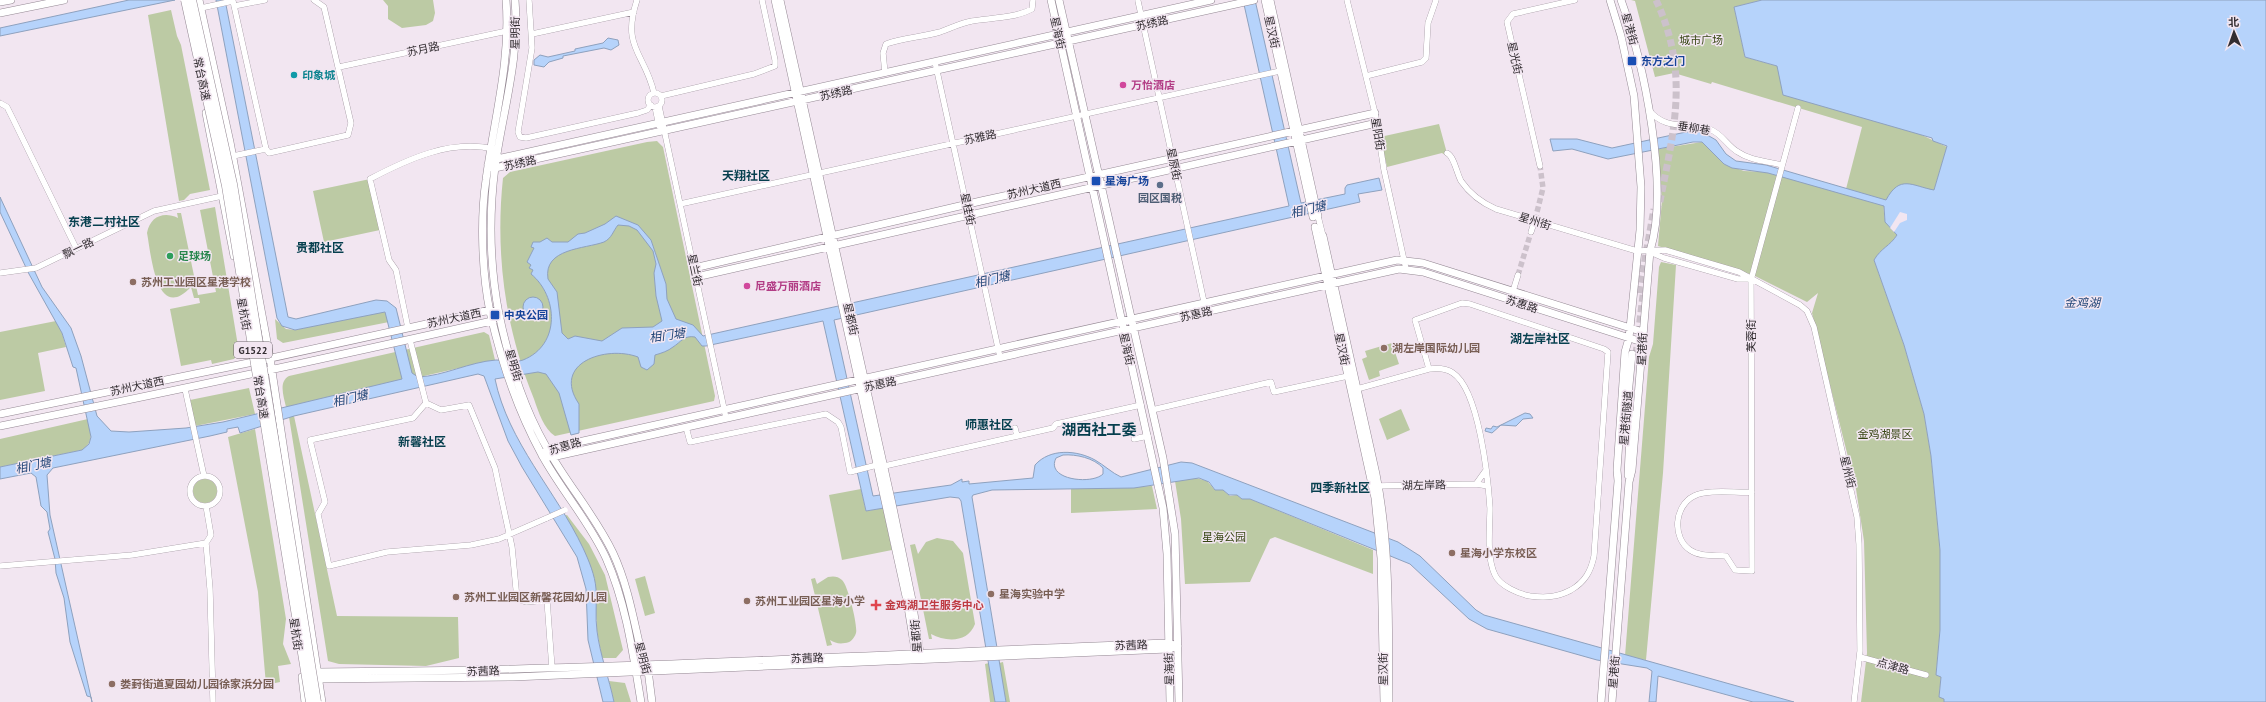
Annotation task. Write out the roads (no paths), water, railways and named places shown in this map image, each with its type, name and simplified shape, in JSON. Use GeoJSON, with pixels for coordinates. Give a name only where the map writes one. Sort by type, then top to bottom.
{"type":"FeatureCollection","features":[{"type":"Feature","properties":{"kind":"highway","name":"常台高速"},"geometry":{"type":"LineString","coordinates":[[185,0],[226,186],[310,702]]}},
{"type":"Feature","properties":{"kind":"highway","name":"常台高速"},"geometry":{"type":"LineString","coordinates":[[192,0],[233,184],[317,702]]}},
{"type":"Feature","properties":{"kind":"main road"},"geometry":{"type":"LineString","coordinates":[[0,2],[11,0]]}},
{"type":"Feature","properties":{"kind":"main road"},"geometry":{"type":"LineString","coordinates":[[0,14],[64,0]]}},
{"type":"Feature","properties":{"kind":"main road","name":"星杭街"},"geometry":{"type":"LineString","coordinates":[[181,0],[222,196],[256,374],[305,702]]}},
{"type":"Feature","properties":{"kind":"main road","name":"星杭街"},"geometry":{"type":"LineString","coordinates":[[199,0],[236,156],[278,406],[322,702]]}},
{"type":"Feature","properties":{"kind":"main road","name":"星明街"},"geometry":{"type":"LineString","coordinates":[[506,0],[507,31],[504,73],[484,190],[484,227],[492,321],[508,377],[542,455],[596,539],[610,567],[622,607],[641,702]]}},
{"type":"Feature","properties":{"kind":"main road","name":"星明街"},"geometry":{"type":"LineString","coordinates":[[515,0],[515,60],[495,168],[492,200],[492,254],[499,313],[511,358],[532,418],[547,449],[600,530],[616,559],[646,667],[652,702]]}},
{"type":"Feature","properties":{"kind":"main road","name":"星都街"},"geometry":{"type":"LineString","coordinates":[[775,0],[798,92]]}},
{"type":"Feature","properties":{"kind":"main road","name":"星都街"},"geometry":{"type":"LineString","coordinates":[[780,0],[798,92],[863,387],[877,466],[886,492],[912,600],[917,655]]}},
{"type":"Feature","properties":{"kind":"main road","name":"星海街"},"geometry":{"type":"LineString","coordinates":[[1051,0],[1123,330],[1160,490],[1167,554],[1170,702]]}},
{"type":"Feature","properties":{"kind":"main road","name":"星海街"},"geometry":{"type":"LineString","coordinates":[[1060,0],[1163,458],[1175,534],[1179,702]]}},
{"type":"Feature","properties":{"kind":"main road","name":"苏绣路"},"geometry":{"type":"LineString","coordinates":[[488,165],[497,159],[1211,0]]}},
{"type":"Feature","properties":{"kind":"main road","name":"苏绣路"},"geometry":{"type":"LineString","coordinates":[[488,165],[495,168],[1254,0]]}},
{"type":"Feature","properties":{"kind":"main road","name":"星汉街"},"geometry":{"type":"LineString","coordinates":[[1264,0],[1294,131]]}},
{"type":"Feature","properties":{"kind":"main road","name":"星汉街"},"geometry":{"type":"LineString","coordinates":[[1270,0],[1296,142],[1316,216]]}},
{"type":"Feature","properties":{"kind":"main road","name":"星港街"},"geometry":{"type":"LineString","coordinates":[[1601,702],[1618,481],[1617,470],[1624,352],[1629,338],[1641,222],[1639,140],[1632,84],[1621,36],[1610,0]]}},
{"type":"Feature","properties":{"kind":"main road","name":"星港街"},"geometry":{"type":"LineString","coordinates":[[1612,702],[1629,482],[1632,470],[1640,392],[1642,342],[1650,251],[1656,233],[1657,209],[1654,153],[1648,109],[1636,51],[1621,0]]}},
{"type":"Feature","properties":{"kind":"main road","name":"苏州大道西"},"geometry":{"type":"LineString","coordinates":[[694,268],[1375,113]]}},
{"type":"Feature","properties":{"kind":"main road","name":"苏州大道西"},"geometry":{"type":"LineString","coordinates":[[696,276],[1274,147],[1377,122]]}},
{"type":"Feature","properties":{"kind":"main road","name":"星汉街"},"geometry":{"type":"LineString","coordinates":[[1316,226],[1329,274]]}},
{"type":"Feature","properties":{"kind":"main road","name":"星汉街"},"geometry":{"type":"LineString","coordinates":[[1323,236],[1348,376],[1376,486]]}},
{"type":"Feature","properties":{"kind":"main road","name":"苏惠路"},"geometry":{"type":"LineString","coordinates":[[1642,342],[1423,272],[1406,269],[1206,311],[552,457],[542,455],[547,449],[1329,274],[1404,260],[1423,263],[1643,332]]}},
{"type":"Feature","properties":{"kind":"main road","name":"星汉街"},"geometry":{"type":"LineString","coordinates":[[1331,284],[1357,389],[1376,486],[1384,558],[1389,702]]}},
{"type":"Feature","properties":{"kind":"main road","name":"苏州大道西"},"geometry":{"type":"LineString","coordinates":[[0,414],[253,362],[490,310],[499,313],[492,321],[256,374],[0,426]]}},
{"type":"Feature","properties":{"kind":"main road","name":"星港街隧道"},"geometry":{"type":"LineString","coordinates":[[1618,481],[1622,466],[1634,354],[1627,467],[1629,482]]}},
{"type":"Feature","properties":{"kind":"main road","name":"星汉街"},"geometry":{"type":"LineString","coordinates":[[1384,558],[1384,702]]}},
{"type":"Feature","properties":{"kind":"main road","name":"苏茜路"},"geometry":{"type":"LineString","coordinates":[[302,676],[513,677],[590,670],[646,667],[917,655],[982,654],[1178,646]]}},
{"type":"Feature","properties":{"kind":"main road","name":"苏茜路"},"geometry":{"type":"LineString","coordinates":[[318,676],[552,668],[590,670]]}},
{"type":"Feature","properties":{"kind":"street"},"geometry":{"type":"LineString","coordinates":[[201,8],[266,0]]}},
{"type":"Feature","properties":{"kind":"street"},"geometry":{"type":"LineString","coordinates":[[232,4],[266,149],[270,153],[348,135],[351,124],[324,7],[314,0]]}},
{"type":"Feature","properties":{"kind":"street"},"geometry":{"type":"LineString","coordinates":[[529,0],[532,34],[530,65],[518,130],[520,137],[526,138],[638,113],[647,110],[662,101],[661,96]]}},
{"type":"Feature","properties":{"kind":"street"},"geometry":{"type":"LineString","coordinates":[[637,0],[631,31],[632,43],[650,79],[654,93]]}},
{"type":"Feature","properties":{"kind":"street"},"geometry":{"type":"LineString","coordinates":[[654,93],[661,96],[761,72],[775,66],[762,0]]}},
{"type":"Feature","properties":{"kind":"street"},"geometry":{"type":"LineString","coordinates":[[885,73],[883,53],[886,44],[941,31],[969,22],[986,21],[1006,15],[1025,12],[1032,9],[1033,0]]}},
{"type":"Feature","properties":{"kind":"street","name":"星原街"},"geometry":{"type":"LineString","coordinates":[[1138,0],[1206,311]]}},
{"type":"Feature","properties":{"kind":"street","name":"星阳街"},"geometry":{"type":"LineString","coordinates":[[1348,0],[1377,122],[1384,170],[1406,269]]}},
{"type":"Feature","properties":{"kind":"street"},"geometry":{"type":"LineString","coordinates":[[1366,76],[1422,62],[1426,58],[1428,23],[1436,0]]}},
{"type":"Feature","properties":{"kind":"street","name":"星光街"},"geometry":{"type":"LineString","coordinates":[[1540,166],[1507,22],[1510,17],[1516,14],[1575,0]]}},
{"type":"Feature","properties":{"kind":"street"},"geometry":{"type":"LineString","coordinates":[[532,34],[634,12]]}},
{"type":"Feature","properties":{"kind":"street","name":"苏月路"},"geometry":{"type":"LineString","coordinates":[[339,67],[507,31]]}},
{"type":"Feature","properties":{"kind":"street","name":"星桂街"},"geometry":{"type":"LineString","coordinates":[[935,62],[1000,357]]}},
{"type":"Feature","properties":{"kind":"street","name":"苏雅路"},"geometry":{"type":"LineString","coordinates":[[680,204],[1280,71]]}},
{"type":"Feature","properties":{"kind":"street"},"geometry":{"type":"LineString","coordinates":[[654,93],[649,98],[655,106]]}},
{"type":"Feature","properties":{"kind":"street"},"geometry":{"type":"LineString","coordinates":[[0,103],[6,107],[12,117],[76,248]]}},
{"type":"Feature","properties":{"kind":"street","name":"星兰街"},"geometry":{"type":"LineString","coordinates":[[655,106],[680,204],[726,418]]}},
{"type":"Feature","properties":{"kind":"street","name":"芙蓉街"},"geometry":{"type":"LineString","coordinates":[[1752,492],[1705,493],[1694,496],[1686,502],[1680,512],[1678,524],[1678,534],[1683,544],[1691,551],[1706,556],[1726,556],[1735,570],[1752,571],[1752,492],[1751,280],[1798,108]]}},
{"type":"Feature","properties":{"kind":"street","name":"垂柳巷"},"geometry":{"type":"LineString","coordinates":[[1648,109],[1656,117],[1666,122],[1680,126],[1701,127],[1715,131],[1734,150],[1748,158],[1782,167]]}},
{"type":"Feature","properties":{"kind":"street"},"geometry":{"type":"LineString","coordinates":[[406,328],[396,270],[389,260],[370,179],[400,163],[420,156],[466,145],[498,150]]}},
{"type":"Feature","properties":{"kind":"street"},"geometry":{"type":"LineString","coordinates":[[236,156],[266,149]]}},
{"type":"Feature","properties":{"kind":"street","name":"星州街"},"geometry":{"type":"LineString","coordinates":[[1447,153],[1451,156],[1461,181],[1478,199],[1496,209],[1638,251],[1650,251],[1664,258],[1738,279],[1751,280],[1800,305],[1807,311],[1814,327],[1856,507],[1859,544],[1860,657],[1854,702]]}},
{"type":"Feature","properties":{"kind":"street","name":"飘一路"},"geometry":{"type":"LineString","coordinates":[[0,273],[36,268],[154,211],[222,196]]}},
{"type":"Feature","properties":{"kind":"street","name":"星汉街"},"geometry":{"type":"LineString","coordinates":[[1316,216],[1316,226]]}},
{"type":"Feature","properties":{"kind":"street","name":"星汉街"},"geometry":{"type":"LineString","coordinates":[[1316,216],[1323,236]]}},
{"type":"Feature","properties":{"kind":"street"},"geometry":{"type":"LineString","coordinates":[[1531,232],[1535,221]]}},
{"type":"Feature","properties":{"kind":"street"},"geometry":{"type":"LineString","coordinates":[[1513,291],[1518,275]]}},
{"type":"Feature","properties":{"kind":"street"},"geometry":{"type":"LineString","coordinates":[[1357,389],[1429,369],[1441,368],[1453,372],[1466,391],[1480,431],[1488,486],[1491,559],[1496,578],[1518,592],[1547,597],[1566,593],[1582,582],[1592,569],[1608,352],[1604,349],[1462,303],[1415,320],[1429,369]]}},
{"type":"Feature","properties":{"kind":"street"},"geometry":{"type":"LineString","coordinates":[[408,340],[419,371],[426,403],[441,410],[469,405],[495,468],[508,535],[512,547],[517,599],[526,602],[547,600],[552,668]]}},
{"type":"Feature","properties":{"kind":"street"},"geometry":{"type":"LineString","coordinates":[[1152,410],[1271,382],[1274,392],[1348,376]]}},
{"type":"Feature","properties":{"kind":"street"},"geometry":{"type":"LineString","coordinates":[[185,389],[191,423],[204,476]]}},
{"type":"Feature","properties":{"kind":"street"},"geometry":{"type":"LineString","coordinates":[[426,403],[413,418],[310,440],[324,502],[318,514],[329,566],[387,552],[471,546],[508,535],[574,506]]}},
{"type":"Feature","properties":{"kind":"street"},"geometry":{"type":"LineString","coordinates":[[686,427],[690,442],[826,414],[838,422],[841,428],[850,472],[1053,428],[1056,424],[1141,405]]}},
{"type":"Feature","properties":{"kind":"street"},"geometry":{"type":"LineString","coordinates":[[1015,428],[1017,436]]}},
{"type":"Feature","properties":{"kind":"street"},"geometry":{"type":"LineString","coordinates":[[1134,439],[1148,436]]}},
{"type":"Feature","properties":{"kind":"street"},"geometry":{"type":"LineString","coordinates":[[1476,484],[1486,470]]}},
{"type":"Feature","properties":{"kind":"street"},"geometry":{"type":"LineString","coordinates":[[204,476],[213,478],[220,490],[215,502],[206,506],[197,504],[190,492],[195,480],[204,476]]}},
{"type":"Feature","properties":{"kind":"street","name":"湖左岸路"},"geometry":{"type":"LineString","coordinates":[[1376,486],[1476,484],[1488,486]]}},
{"type":"Feature","properties":{"kind":"street"},"geometry":{"type":"LineString","coordinates":[[206,506],[211,535],[206,543],[210,589],[213,702]]}},
{"type":"Feature","properties":{"kind":"street"},"geometry":{"type":"LineString","coordinates":[[0,566],[132,555],[206,543]]}},
{"type":"Feature","properties":{"kind":"street","name":"点津路"},"geometry":{"type":"LineString","coordinates":[[1860,657],[1926,675]]}},
{"type":"Feature","properties":{"kind":"water"},"geometry":{"type":"Polygon","coordinates":[[[129,0],[175,0],[0,36],[0,28],[129,0]]]}},
{"type":"Feature","properties":{"kind":"water","name":"相门塘"},"geometry":{"type":"Polygon","coordinates":[[[216,0],[225,0],[288,317],[296,319],[376,300],[387,301],[396,308],[412,373],[418,377],[437,374],[486,361],[520,361],[535,353],[544,343],[549,332],[551,320],[550,307],[546,295],[540,283],[531,274],[533,270],[529,268],[531,265],[527,262],[534,248],[531,247],[533,242],[540,242],[547,238],[552,242],[568,242],[578,234],[585,233],[605,224],[616,216],[638,225],[651,240],[666,284],[667,299],[676,319],[693,325],[703,336],[1289,206],[1243,0],[1255,0],[1301,203],[1345,194],[1345,188],[1347,185],[1379,178],[1382,190],[1358,194],[1360,202],[834,320],[873,496],[951,485],[962,479],[962,482],[969,481],[969,484],[1033,478],[1035,465],[1041,459],[1056,453],[1064,452],[1080,454],[1088,457],[1121,477],[1181,462],[1192,463],[1398,542],[1420,556],[1476,610],[1484,615],[1794,702],[1753,702],[1658,676],[1656,702],[1649,702],[1652,671],[1647,668],[1597,660],[1487,629],[1469,619],[1410,564],[1250,499],[1242,499],[1237,495],[1229,495],[1223,490],[1215,490],[1209,482],[1199,478],[1134,488],[992,490],[973,495],[972,497],[1006,702],[995,702],[961,501],[959,498],[950,497],[866,511],[823,321],[706,346],[702,346],[695,337],[688,337],[669,350],[655,355],[654,364],[647,370],[641,367],[638,357],[625,354],[598,356],[586,361],[577,368],[572,378],[572,390],[579,404],[579,433],[571,435],[559,393],[546,374],[538,372],[495,379],[501,402],[510,424],[521,445],[572,527],[583,548],[593,573],[596,594],[598,640],[614,702],[603,702],[588,640],[586,589],[577,557],[522,467],[508,441],[484,376],[478,374],[294,416],[240,433],[238,427],[227,429],[227,432],[210,436],[53,468],[47,475],[50,515],[91,697],[87,696],[70,642],[64,598],[56,573],[55,559],[48,532],[50,529],[47,512],[41,506],[36,477],[31,473],[0,479],[0,467],[82,450],[89,444],[91,437],[76,368],[73,367],[62,333],[29,274],[0,212],[0,197],[42,287],[71,328],[81,356],[97,416],[111,431],[129,432],[186,428],[223,422],[402,379],[385,312],[295,330],[282,326],[277,318],[216,0]],[[618,225],[611,236],[604,242],[567,252],[552,261],[548,269],[548,279],[557,292],[562,333],[568,339],[575,336],[602,341],[622,328],[653,327],[662,321],[656,296],[654,273],[656,264],[653,251],[637,230],[629,226],[618,225]],[[1063,455],[1056,458],[1054,465],[1057,471],[1063,476],[1080,480],[1097,477],[1103,474],[1103,468],[1090,459],[1073,455],[1063,455]]]}},
{"type":"Feature","properties":{"kind":"water","name":"金鸡湖"},"geometry":{"type":"Polygon","coordinates":[[[1762,0],[2266,0],[2266,702],[1944,702],[1944,699],[1939,697],[1941,677],[1936,675],[1940,630],[1940,550],[1931,456],[1924,414],[1904,345],[1874,260],[1897,235],[1885,222],[1884,206],[1768,173],[1732,168],[1724,164],[1702,142],[1693,142],[1608,159],[1572,149],[1553,151],[1550,139],[1577,139],[1612,148],[1686,132],[1702,132],[1716,140],[1726,154],[1736,161],[1766,165],[1886,200],[1896,187],[1902,184],[1934,190],[1947,146],[1933,141],[1932,138],[1783,95],[1777,66],[1745,57],[1734,7],[1762,0]]]}},
{"type":"Feature","properties":{"kind":"water"},"geometry":{"type":"Polygon","coordinates":[[[608,38],[618,40],[619,45],[611,50],[604,48],[563,56],[563,58],[549,62],[544,67],[534,65],[534,60],[540,55],[548,57],[575,51],[575,49],[603,43],[608,38]]]}},
{"type":"Feature","properties":{"kind":"water"},"geometry":{"type":"Polygon","coordinates":[[[533,297],[540,300],[543,307],[540,314],[533,317],[526,314],[523,307],[526,300],[533,297]]]}},
{"type":"Feature","properties":{"kind":"water"},"geometry":{"type":"Polygon","coordinates":[[[1525,413],[1530,414],[1533,418],[1523,419],[1516,426],[1501,425],[1525,413]]]}},
{"type":"Feature","properties":{"kind":"water"},"geometry":{"type":"Polygon","coordinates":[[[1501,425],[1492,433],[1485,431],[1486,428],[1491,429],[1493,426],[1497,427],[1501,425]]]}},
{"type":"Feature","properties":{"kind":"tunnel"},"geometry":{"type":"LineString","coordinates":[[1656,0],[1667,27],[1673,52],[1676,77],[1674,127],[1659,206]]}},
{"type":"Feature","properties":{"kind":"tunnel"},"geometry":{"type":"LineString","coordinates":[[1535,220],[1543,188],[1540,166]]}},
{"type":"Feature","properties":{"kind":"tunnel"},"geometry":{"type":"LineString","coordinates":[[1639,293],[1654,209]]}},
{"type":"Feature","properties":{"kind":"tunnel"},"geometry":{"type":"LineString","coordinates":[[1518,275],[1531,232]]}},
{"type":"Feature","properties":{"kind":"tunnel"},"geometry":{"type":"LineString","coordinates":[[1636,354],[1644,287]]}},
{"type":"Feature","properties":{"kind":"place","name":"东方之门"},"geometry":{"type":"Point","coordinates":[1632,61]}},
{"type":"Feature","properties":{"kind":"place","name":"印象城"},"geometry":{"type":"Point","coordinates":[294,75]}},
{"type":"Feature","properties":{"kind":"place","name":"万怡酒店"},"geometry":{"type":"Point","coordinates":[1123,85]}},
{"type":"Feature","properties":{"kind":"place","name":"星海广场"},"geometry":{"type":"Point","coordinates":[1096,181]}},
{"type":"Feature","properties":{"kind":"place","name":"园区国税"},"geometry":{"type":"Point","coordinates":[1160,185]}},
{"type":"Feature","properties":{"kind":"place","name":"足球场"},"geometry":{"type":"Point","coordinates":[170,256]}},
{"type":"Feature","properties":{"kind":"place","name":"苏州工业园区星港学校"},"geometry":{"type":"Point","coordinates":[133,282]}},
{"type":"Feature","properties":{"kind":"place","name":"尼盛万丽酒店"},"geometry":{"type":"Point","coordinates":[747,286]}},
{"type":"Feature","properties":{"kind":"place","name":"中央公园"},"geometry":{"type":"Point","coordinates":[495,315]}},
{"type":"Feature","properties":{"kind":"place","name":"湖左岸国际幼儿园"},"geometry":{"type":"Point","coordinates":[1384,348]}},
{"type":"Feature","properties":{"kind":"place","name":"星海小学东校区"},"geometry":{"type":"Point","coordinates":[1452,553]}},
{"type":"Feature","properties":{"kind":"place","name":"星海实验中学"},"geometry":{"type":"Point","coordinates":[991,594]}},
{"type":"Feature","properties":{"kind":"place","name":"苏州工业园区新馨花园幼儿园"},"geometry":{"type":"Point","coordinates":[456,597]}},
{"type":"Feature","properties":{"kind":"place","name":"苏州工业园区星海小学"},"geometry":{"type":"Point","coordinates":[747,601]}},
{"type":"Feature","properties":{"kind":"place","name":"金鸡湖卫生服务中心"},"geometry":{"type":"Point","coordinates":[876,605]}},
{"type":"Feature","properties":{"kind":"place","name":"娄葑街道夏园幼儿园徐家浜分园"},"geometry":{"type":"Point","coordinates":[112,684]}},
{"type":"Feature","properties":{"kind":"district","name":"天翔社区"},"geometry":{"type":"Point","coordinates":[746,175]}},
{"type":"Feature","properties":{"kind":"district","name":"东港二村社区"},"geometry":{"type":"Point","coordinates":[104,221]}},
{"type":"Feature","properties":{"kind":"district","name":"贵都社区"},"geometry":{"type":"Point","coordinates":[320,247]}},
{"type":"Feature","properties":{"kind":"district","name":"湖左岸社区"},"geometry":{"type":"Point","coordinates":[1540,338]}},
{"type":"Feature","properties":{"kind":"district","name":"师惠社区"},"geometry":{"type":"Point","coordinates":[989,424]}},
{"type":"Feature","properties":{"kind":"district","name":"湖西社工委"},"geometry":{"type":"Point","coordinates":[1099,429]}},
{"type":"Feature","properties":{"kind":"district","name":"新馨社区"},"geometry":{"type":"Point","coordinates":[422,441]}},
{"type":"Feature","properties":{"kind":"district","name":"四季新社区"},"geometry":{"type":"Point","coordinates":[1340,487]}},
{"type":"Feature","properties":{"kind":"park label","name":"城市广场"},"geometry":{"type":"Point","coordinates":[1701,40]}},
{"type":"Feature","properties":{"kind":"park label","name":"金鸡湖景区"},"geometry":{"type":"Point","coordinates":[1885,434]}},
{"type":"Feature","properties":{"kind":"park label","name":"星海公园"},"geometry":{"type":"Point","coordinates":[1224,537]}}]}
